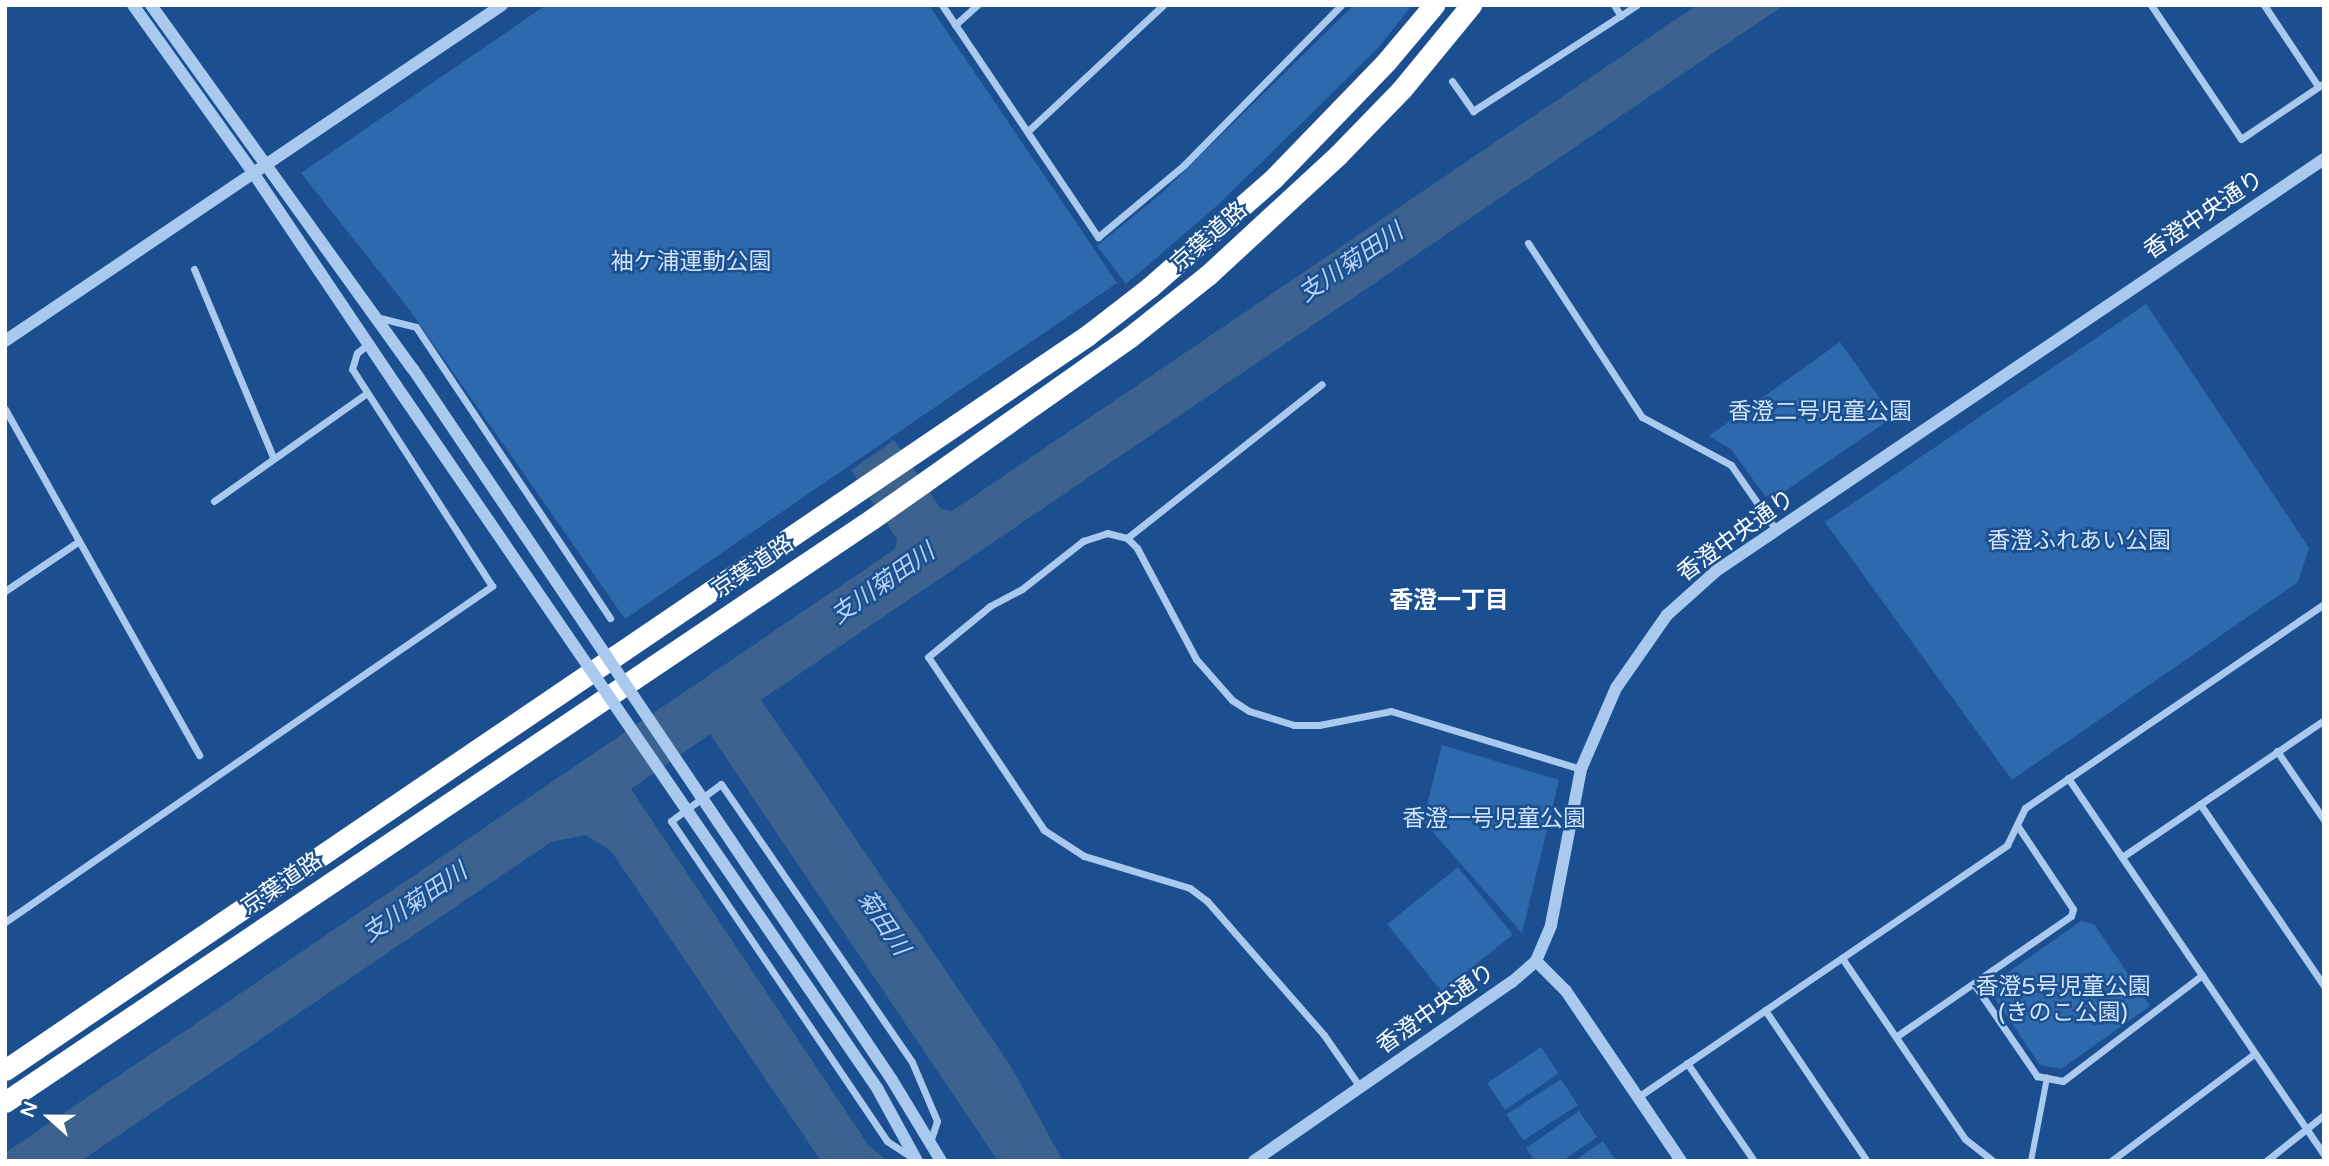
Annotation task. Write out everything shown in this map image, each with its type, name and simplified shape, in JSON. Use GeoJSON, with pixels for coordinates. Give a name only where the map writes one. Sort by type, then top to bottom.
{"type":"FeatureCollection","features":[{"type":"Feature","properties":{"kind":"highway","name":"京葉道路"},"geometry":{"type":"LineString","coordinates":[[5,1070],[1088,335],[1206,240],[1330,122],[1434,5]]}},
{"type":"Feature","properties":{"kind":"highway","name":"京葉道路"},"geometry":{"type":"LineString","coordinates":[[5,1102],[932,478],[1209,275],[1347,146],[1471,5]]}},
{"type":"Feature","properties":{"kind":"street"},"geometry":{"type":"LineString","coordinates":[[132,5],[254,174],[877,1088],[916,1160]]}},
{"type":"Feature","properties":{"kind":"street"},"geometry":{"type":"LineString","coordinates":[[150,5],[376,316],[892,1080],[941,1161]]}},
{"type":"Feature","properties":{"kind":"street"},"geometry":{"type":"LineString","coordinates":[[5,341],[502,5]]}},
{"type":"Feature","properties":{"kind":"street"},"geometry":{"type":"LineString","coordinates":[[942,5],[1098,237],[1184,165],[1339,6]]}},
{"type":"Feature","properties":{"kind":"street"},"geometry":{"type":"LineString","coordinates":[[955,25],[977,5]]}},
{"type":"Feature","properties":{"kind":"street"},"geometry":{"type":"LineString","coordinates":[[1028,131],[1163,5]]}},
{"type":"Feature","properties":{"kind":"street"},"geometry":{"type":"LineString","coordinates":[[1614,5],[1621,16]]}},
{"type":"Feature","properties":{"kind":"street"},"geometry":{"type":"LineString","coordinates":[[1452,81],[1473,111],[1637,5]]}},
{"type":"Feature","properties":{"kind":"street"},"geometry":{"type":"LineString","coordinates":[[2151,5],[2241,139],[2321,84],[2264,5]]}},
{"type":"Feature","properties":{"kind":"street","name":"香澄中央通り"},"geometry":{"type":"LineString","coordinates":[[1254,1161],[1512,982],[1536,961],[1551,925],[1581,769],[1616,688],[1644,643],[1716,570],[2324,159]]}},
{"type":"Feature","properties":{"kind":"street"},"geometry":{"type":"LineString","coordinates":[[1528,243],[1642,417],[1731,465],[1776,530]]}},
{"type":"Feature","properties":{"kind":"street"},"geometry":{"type":"LineString","coordinates":[[194,269],[273,457]]}},
{"type":"Feature","properties":{"kind":"street"},"geometry":{"type":"LineString","coordinates":[[376,316],[416,327],[610,618]]}},
{"type":"Feature","properties":{"kind":"street"},"geometry":{"type":"LineString","coordinates":[[5,922],[492,586],[352,369],[357,353],[368,344]]}},
{"type":"Feature","properties":{"kind":"street"},"geometry":{"type":"LineString","coordinates":[[1127,538],[1322,384]]}},
{"type":"Feature","properties":{"kind":"street"},"geometry":{"type":"LineString","coordinates":[[214,501],[367,393]]}},
{"type":"Feature","properties":{"kind":"street"},"geometry":{"type":"LineString","coordinates":[[5,409],[199,755]]}},
{"type":"Feature","properties":{"kind":"street"},"geometry":{"type":"LineString","coordinates":[[1360,1087],[1324,1035],[1208,901],[1190,888],[1084,856],[1044,830],[928,657],[990,606],[1023,589],[1083,541],[1107,533],[1127,538],[1153,571],[1173,624],[1196,659],[1231,700],[1249,711],[1294,724],[1319,725],[1391,711],[1581,769]]}},
{"type":"Feature","properties":{"kind":"street"},"geometry":{"type":"LineString","coordinates":[[5,591],[79,541]]}},
{"type":"Feature","properties":{"kind":"street"},"geometry":{"type":"LineString","coordinates":[[1638,1097],[2007,845],[2025,808],[2324,604]]}},
{"type":"Feature","properties":{"kind":"street"},"geometry":{"type":"LineString","coordinates":[[2122,857],[2324,720]]}},
{"type":"Feature","properties":{"kind":"street"},"geometry":{"type":"LineString","coordinates":[[2277,751],[2324,820]]}},
{"type":"Feature","properties":{"kind":"street"},"geometry":{"type":"LineString","coordinates":[[2068,778],[2324,1155]]}},
{"type":"Feature","properties":{"kind":"street"},"geometry":{"type":"LineString","coordinates":[[916,1160],[887,1141],[671,821],[722,784],[912,1062],[937,1121],[930,1142]]}},
{"type":"Feature","properties":{"kind":"street"},"geometry":{"type":"LineString","coordinates":[[2200,804],[2324,986]]}},
{"type":"Feature","properties":{"kind":"street"},"geometry":{"type":"LineString","coordinates":[[1897,1036],[2071,916],[2073,909],[2017,825]]}},
{"type":"Feature","properties":{"kind":"street"},"geometry":{"type":"LineString","coordinates":[[1842,958],[1965,1139],[1993,1161]]}},
{"type":"Feature","properties":{"kind":"street"},"geometry":{"type":"LineString","coordinates":[[1536,961],[1566,990],[1681,1161]]}},
{"type":"Feature","properties":{"kind":"street"},"geometry":{"type":"LineString","coordinates":[[1975,984],[2037,1076],[2063,1081],[2202,975]]}},
{"type":"Feature","properties":{"kind":"street"},"geometry":{"type":"LineString","coordinates":[[1765,1010],[1867,1161]]}},
{"type":"Feature","properties":{"kind":"street"},"geometry":{"type":"LineString","coordinates":[[2111,1161],[2255,1054]]}},
{"type":"Feature","properties":{"kind":"street"},"geometry":{"type":"LineString","coordinates":[[1687,1063],[1754,1161]]}},
{"type":"Feature","properties":{"kind":"street"},"geometry":{"type":"LineString","coordinates":[[2031,1161],[2047,1078]]}},
{"type":"Feature","properties":{"kind":"street"},"geometry":{"type":"LineString","coordinates":[[2266,1161],[2324,1115]]}},
{"type":"Feature","properties":{"kind":"green space","name":"袖ケ浦運動公園"},"geometry":{"type":"Polygon","coordinates":[[[546,5],[929,5],[1117,283],[625,619],[409,309],[301,173],[546,5]]]}},
{"type":"Feature","properties":{"kind":"green space"},"geometry":{"type":"Polygon","coordinates":[[[1354,5],[1412,5],[1378,48],[1219,204],[1126,284],[1097,246],[1163,192],[1354,5]]]}},
{"type":"Feature","properties":{"kind":"green space","name":"香澄ふれあい公園"},"geometry":{"type":"Polygon","coordinates":[[[2146,304],[2309,548],[2298,582],[2012,780],[1825,522],[2146,304]]]}},
{"type":"Feature","properties":{"kind":"green space","name":"香澄二号児童公園"},"geometry":{"type":"Polygon","coordinates":[[[1840,342],[1893,417],[1775,498],[1765,496],[1731,449],[1709,436],[1840,342]]]}},
{"type":"Feature","properties":{"kind":"green space","name":"香澄一号児童公園"},"geometry":{"type":"Polygon","coordinates":[[[1442,745],[1559,780],[1522,933],[1423,821],[1442,745]]]}},
{"type":"Feature","properties":{"kind":"green space"},"geometry":{"type":"Polygon","coordinates":[[[1458,867],[1513,935],[1442,992],[1387,924],[1458,867]]]}},
{"type":"Feature","properties":{"kind":"green space","name":"香澄5号児童公園 (きのこ公園)"},"geometry":{"type":"Polygon","coordinates":[[[2081,921],[2094,924],[2150,1006],[2061,1069],[2040,1065],[1987,987],[2081,921]]]}},
{"type":"Feature","properties":{"kind":"green space"},"geometry":{"type":"Polygon","coordinates":[[[1541,1047],[1559,1074],[1505,1110],[1487,1083],[1541,1047]]]}},
{"type":"Feature","properties":{"kind":"green space"},"geometry":{"type":"Polygon","coordinates":[[[1561,1079],[1578,1105],[1523,1140],[1506,1114],[1561,1079]]]}},
{"type":"Feature","properties":{"kind":"green space"},"geometry":{"type":"Polygon","coordinates":[[[1579,1111],[1597,1137],[1562,1161],[1535,1161],[1526,1148],[1579,1111]]]}},
{"type":"Feature","properties":{"kind":"green space"},"geometry":{"type":"Polygon","coordinates":[[[1603,1141],[1616,1161],[1574,1161],[1603,1141]]]}},
{"type":"Feature","properties":{"kind":"water"},"geometry":{"type":"Polygon","coordinates":[[[1697,5],[1784,5],[761,700],[1010,1065],[1063,1161],[998,1161],[710,734],[631,789],[869,1146],[888,1161],[821,1161],[611,851],[586,835],[551,842],[81,1161],[5,1161],[5,1153],[895,549],[897,539],[851,470],[894,440],[941,509],[952,511],[1697,5]]]}},
{"type":"Feature","properties":{"kind":"district","name":"香澄一丁目"},"geometry":{"type":"Point","coordinates":[1449,601]}},
{"type":"Feature","properties":{"kind":"water label","name":"支川菊田川"},"geometry":{"type":"Point","coordinates":[1351,263]}},
{"type":"Feature","properties":{"kind":"water label","name":"支川菊田川"},"geometry":{"type":"Point","coordinates":[883,584]}},
{"type":"Feature","properties":{"kind":"water label","name":"支川菊田川"},"geometry":{"type":"Point","coordinates":[415,903]}},
{"type":"Feature","properties":{"kind":"water label","name":"菊田川"},"geometry":{"type":"Point","coordinates":[883,923]}}]}
